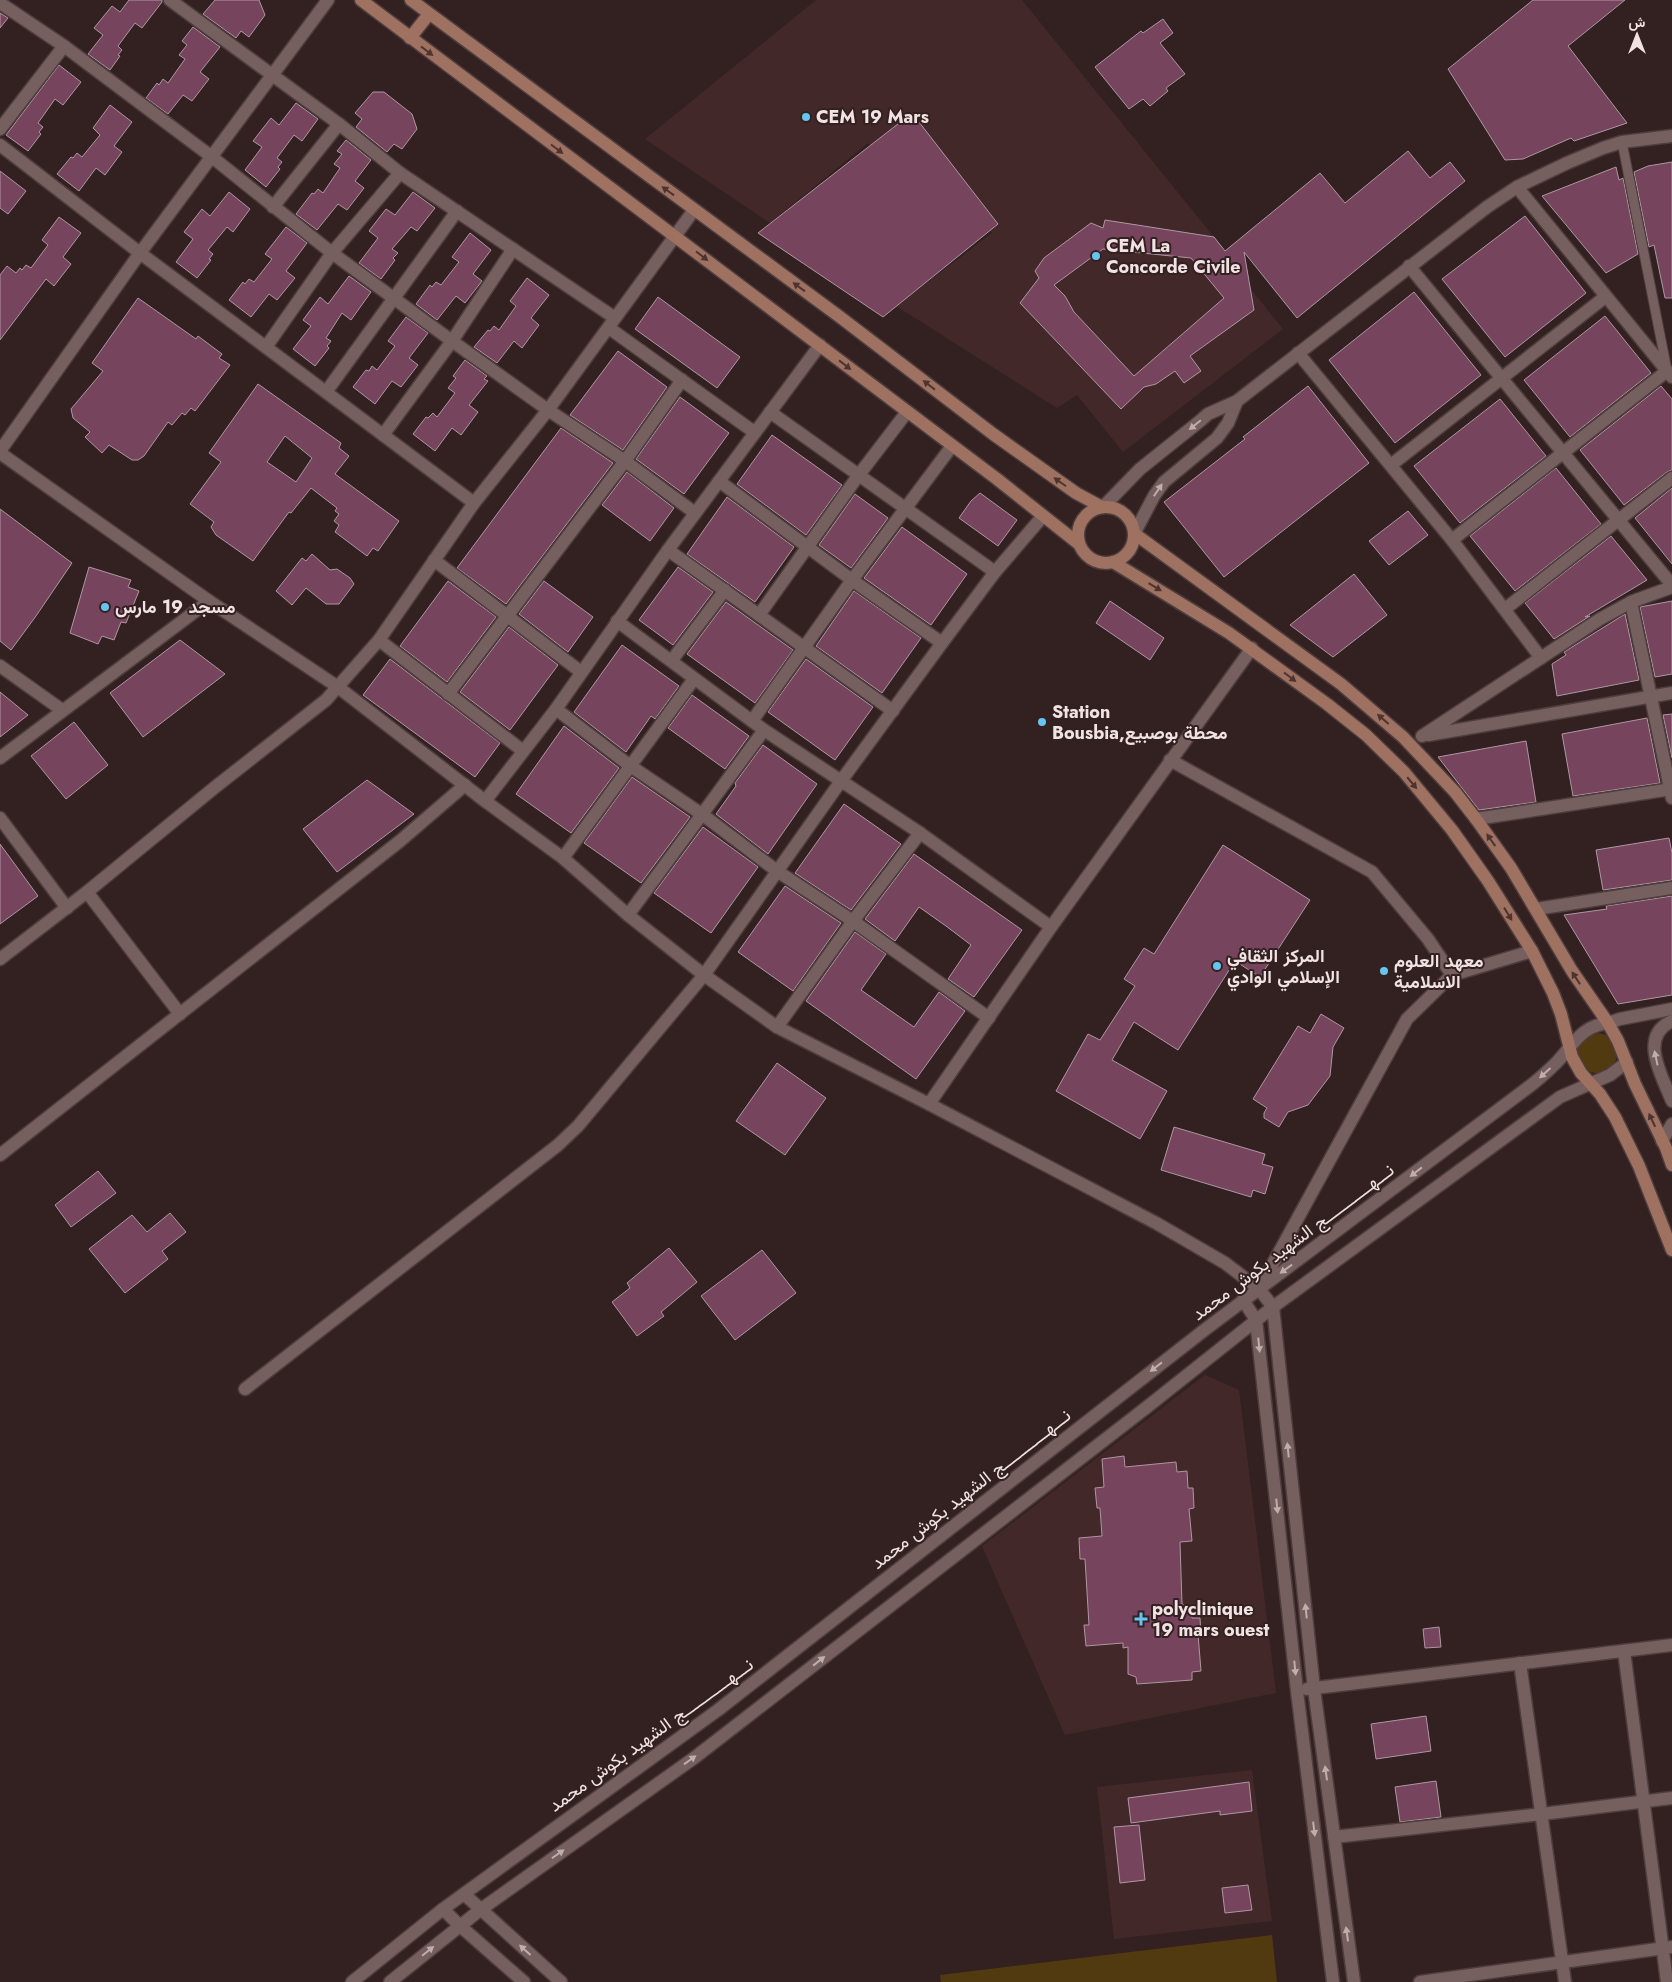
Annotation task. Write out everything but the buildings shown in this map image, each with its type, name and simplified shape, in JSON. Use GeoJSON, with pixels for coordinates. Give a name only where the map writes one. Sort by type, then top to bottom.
{"type":"FeatureCollection","features":[{"type":"Feature","properties":{"kind":"main road"},"geometry":{"type":"LineString","coordinates":[[361,0],[580,166],[677,236],[997,479],[1079,544],[1089,557],[1096,561],[1113,562],[1120,559],[1131,549],[1134,533],[1132,524],[1128,516],[1121,510],[1112,507],[1102,507],[1087,514],[1082,520],[1078,528],[1079,544]]}},
{"type":"Feature","properties":{"kind":"main road"},"geometry":{"type":"LineString","coordinates":[[411,0],[840,317],[992,434],[1076,493],[1102,507]]}},
{"type":"Feature","properties":{"kind":"main road"},"geometry":{"type":"LineString","coordinates":[[410,38],[429,14]]}},
{"type":"Feature","properties":{"kind":"main road"},"geometry":{"type":"LineString","coordinates":[[1134,533],[1341,684],[1403,737],[1476,819],[1511,868],[1572,972],[1608,1023],[1667,1145],[1672,1165]]}},
{"type":"Feature","properties":{"kind":"main road"},"geometry":{"type":"LineString","coordinates":[[1113,562],[1252,648],[1366,735],[1404,772],[1452,830],[1488,881],[1532,951],[1553,993],[1576,1065],[1608,1105],[1639,1166],[1672,1250]]}},
{"type":"Feature","properties":{"kind":"street"},"geometry":{"type":"LineString","coordinates":[[170,0],[339,124],[400,173],[513,249],[612,323],[682,380],[754,432]]}},
{"type":"Feature","properties":{"kind":"street"},"geometry":{"type":"LineString","coordinates":[[328,0],[140,253],[0,452],[209,601],[338,687],[485,801],[563,858],[628,915],[704,975],[778,1027],[1156,1223],[1225,1263],[1259,1288],[1273,1307],[1314,1688],[1354,1982]]}},
{"type":"Feature","properties":{"kind":"street"},"geometry":{"type":"LineString","coordinates":[[0,3],[64,46],[212,157],[332,253],[452,342],[548,410],[625,461],[695,513]]}},
{"type":"Feature","properties":{"kind":"street"},"geometry":{"type":"LineString","coordinates":[[0,129],[64,46]]}},
{"type":"Feature","properties":{"kind":"street"},"geometry":{"type":"LineString","coordinates":[[273,207],[339,124]]}},
{"type":"Feature","properties":{"kind":"street"},"geometry":{"type":"LineString","coordinates":[[1102,507],[1140,469],[1208,414],[1237,401],[1486,207],[1517,187],[1566,163],[1622,142],[1672,136]]}},
{"type":"Feature","properties":{"kind":"street"},"geometry":{"type":"LineString","coordinates":[[0,145],[140,253],[474,503]]}},
{"type":"Feature","properties":{"kind":"street"},"geometry":{"type":"LineString","coordinates":[[266,347],[332,253],[400,173]]}},
{"type":"Feature","properties":{"kind":"street"},"geometry":{"type":"LineString","coordinates":[[1452,540],[1670,374],[1605,297],[1517,187]]}},
{"type":"Feature","properties":{"kind":"street"},"geometry":{"type":"LineString","coordinates":[[0,959],[67,908],[214,788],[326,700],[379,640],[474,503],[548,410],[677,236],[694,210]]}},
{"type":"Feature","properties":{"kind":"street"},"geometry":{"type":"LineString","coordinates":[[326,392],[457,211]]}},
{"type":"Feature","properties":{"kind":"street"},"geometry":{"type":"LineString","coordinates":[[383,435],[452,342],[513,249]]}},
{"type":"Feature","properties":{"kind":"street"},"geometry":{"type":"LineString","coordinates":[[1409,266],[1672,586],[1631,602],[1600,619],[1422,736]]}},
{"type":"Feature","properties":{"kind":"street"},"geometry":{"type":"LineString","coordinates":[[1390,465],[1605,297]]}},
{"type":"Feature","properties":{"kind":"street"},"geometry":{"type":"LineString","coordinates":[[485,801],[556,709],[668,550],[820,345]]}},
{"type":"Feature","properties":{"kind":"street"},"geometry":{"type":"LineString","coordinates":[[1298,353],[1452,540],[1541,658]]}},
{"type":"Feature","properties":{"kind":"street"},"geometry":{"type":"LineString","coordinates":[[448,694],[625,461],[682,380]]}},
{"type":"Feature","properties":{"kind":"street"},"geometry":{"type":"LineString","coordinates":[[1134,533],[1154,496],[1164,482],[1216,438],[1228,424],[1237,401]]}},
{"type":"Feature","properties":{"kind":"street"},"geometry":{"type":"LineString","coordinates":[[770,412],[995,572]]}},
{"type":"Feature","properties":{"kind":"street"},"geometry":{"type":"LineString","coordinates":[[759,615],[858,476],[907,412]]}},
{"type":"Feature","properties":{"kind":"street"},"geometry":{"type":"LineString","coordinates":[[752,721],[852,580],[952,446]]}},
{"type":"Feature","properties":{"kind":"street"},"geometry":{"type":"LineString","coordinates":[[1505,609],[1672,478]]}},
{"type":"Feature","properties":{"kind":"street"},"geometry":{"type":"LineString","coordinates":[[719,481],[852,580],[942,643]]}},
{"type":"Feature","properties":{"kind":"street"},"geometry":{"type":"LineString","coordinates":[[245,1389],[558,1145],[578,1126],[704,975],[841,781],[942,643],[995,572],[1043,516]]}},
{"type":"Feature","properties":{"kind":"street"},"geometry":{"type":"LineString","coordinates":[[668,550],[893,711]]}},
{"type":"Feature","properties":{"kind":"street"},"geometry":{"type":"LineString","coordinates":[[434,560],[581,672]]}},
{"type":"Feature","properties":{"kind":"street"},"geometry":{"type":"LineString","coordinates":[[672,660],[725,590]]}},
{"type":"Feature","properties":{"kind":"street"},"geometry":{"type":"LineString","coordinates":[[0,758],[209,601]]}},
{"type":"Feature","properties":{"kind":"street"},"geometry":{"type":"LineString","coordinates":[[1476,819],[1671,792],[1631,602]]}},
{"type":"Feature","properties":{"kind":"street"},"geometry":{"type":"LineString","coordinates":[[617,621],[764,730],[920,833],[1051,927]]}},
{"type":"Feature","properties":{"kind":"street"},"geometry":{"type":"LineString","coordinates":[[379,640],[523,752]]}},
{"type":"Feature","properties":{"kind":"street"},"geometry":{"type":"LineString","coordinates":[[929,1104],[1051,927],[1252,648]]}},
{"type":"Feature","properties":{"kind":"street"},"geometry":{"type":"LineString","coordinates":[[0,666],[62,710]]}},
{"type":"Feature","properties":{"kind":"street"},"geometry":{"type":"LineString","coordinates":[[563,858],[694,678]]}},
{"type":"Feature","properties":{"kind":"street"},"geometry":{"type":"LineString","coordinates":[[1403,737],[1422,736],[1672,693]]}},
{"type":"Feature","properties":{"kind":"street"},"geometry":{"type":"LineString","coordinates":[[556,709],[629,765],[703,815],[777,871],[853,921],[989,1018]]}},
{"type":"Feature","properties":{"kind":"street"},"geometry":{"type":"LineString","coordinates":[[628,915],[764,730]]}},
{"type":"Feature","properties":{"kind":"street"},"geometry":{"type":"LineString","coordinates":[[1170,760],[1372,872],[1428,939],[1452,975]]}},
{"type":"Feature","properties":{"kind":"street"},"geometry":{"type":"LineString","coordinates":[[0,1155],[400,841],[465,785]]}},
{"type":"Feature","properties":{"kind":"street"},"geometry":{"type":"LineString","coordinates":[[0,818],[67,908]]}},
{"type":"Feature","properties":{"kind":"street"},"geometry":{"type":"LineString","coordinates":[[778,1027],[853,921],[920,833]]}},
{"type":"Feature","properties":{"kind":"street"},"geometry":{"type":"LineString","coordinates":[[1536,909],[1672,888]]}},
{"type":"Feature","properties":{"kind":"street"},"geometry":{"type":"LineString","coordinates":[[87,892],[180,1014]]}},
{"type":"Feature","properties":{"kind":"street"},"geometry":{"type":"LineString","coordinates":[[1259,1288],[1407,1019],[1452,975],[1532,951]]}},
{"type":"Feature","properties":{"kind":"street","name":"نـــهـــــــــــج الشهيد بكوش محمد"},"geometry":{"type":"LineString","coordinates":[[352,1982],[464,1894],[718,1710],[1008,1481],[1243,1300],[1526,1089],[1555,1064],[1581,1033],[1597,1024],[1672,1009]]}},
{"type":"Feature","properties":{"kind":"street"},"geometry":{"type":"LineString","coordinates":[[1672,1021],[1664,1025],[1656,1033],[1655,1058],[1672,1101]]}},
{"type":"Feature","properties":{"kind":"street"},"geometry":{"type":"LineString","coordinates":[[390,1982],[480,1910],[694,1758],[1273,1307],[1560,1097],[1610,1075],[1627,1062]]}},
{"type":"Feature","properties":{"kind":"street"},"geometry":{"type":"LineString","coordinates":[[1667,1145],[1672,1124]]}},
{"type":"Feature","properties":{"kind":"street"},"geometry":{"type":"LineString","coordinates":[[1243,1300],[1256,1320],[1297,1691],[1332,1982]]}},
{"type":"Feature","properties":{"kind":"street"},"geometry":{"type":"LineString","coordinates":[[1297,1691],[1672,1645]]}},
{"type":"Feature","properties":{"kind":"street"},"geometry":{"type":"LineString","coordinates":[[1624,1651],[1643,1802],[1667,1947],[1666,1982]]}},
{"type":"Feature","properties":{"kind":"street"},"geometry":{"type":"LineString","coordinates":[[1520,1663],[1565,1982]]}},
{"type":"Feature","properties":{"kind":"street"},"geometry":{"type":"LineString","coordinates":[[1334,1837],[1672,1798]]}},
{"type":"Feature","properties":{"kind":"street"},"geometry":{"type":"LineString","coordinates":[[464,1894],[561,1982]]}},
{"type":"Feature","properties":{"kind":"street"},"geometry":{"type":"LineString","coordinates":[[444,1909],[460,1926],[524,1982]]}},
{"type":"Feature","properties":{"kind":"street"},"geometry":{"type":"LineString","coordinates":[[1420,1982],[1667,1947]]}},
{"type":"Feature","properties":{"kind":"lane"},"geometry":{"type":"LineString","coordinates":[[1622,142],[1670,374]]}},
{"type":"Feature","properties":{"kind":"shaded area","name":"CEM La Concorde Civile"},"geometry":{"type":"Polygon","coordinates":[[[816,0],[1022,0],[1248,279],[1250,288],[1283,329],[1123,452],[1077,395],[1057,408],[896,306],[992,233],[930,154],[898,177],[868,143],[770,223],[645,139],[816,0]]]}},
{"type":"Feature","properties":{"kind":"shaded area"},"geometry":{"type":"Polygon","coordinates":[[[1597,1033],[1611,1039],[1617,1053],[1611,1067],[1597,1073],[1583,1067],[1577,1053],[1583,1039],[1597,1033]]]}},
{"type":"Feature","properties":{"kind":"shaded area","name":"polyclinique 19 mars ouest"},"geometry":{"type":"Polygon","coordinates":[[[1205,1375],[1239,1390],[1276,1693],[1065,1735],[982,1546],[1205,1375]]]}},
{"type":"Feature","properties":{"kind":"shaded area"},"geometry":{"type":"Polygon","coordinates":[[[1252,1770],[1272,1921],[1114,1939],[1097,1787],[1252,1770]]]}},
{"type":"Feature","properties":{"kind":"shaded area"},"geometry":{"type":"Polygon","coordinates":[[[1272,1935],[1277,1982],[941,1982],[940,1975],[1272,1935]]]}},
{"type":"Feature","properties":{"kind":"place","name":"CEM 19 Mars"},"geometry":{"type":"Point","coordinates":[806,117]}},
{"type":"Feature","properties":{"kind":"place","name":"CEM La Concorde Civile"},"geometry":{"type":"Point","coordinates":[1096,256]}},
{"type":"Feature","properties":{"kind":"place","name":"مسجد 19 مارس"},"geometry":{"type":"Point","coordinates":[105,607]}},
{"type":"Feature","properties":{"kind":"place","name":"Station Bousbia,محطة بوصبيع"},"geometry":{"type":"Point","coordinates":[1042,722]}},
{"type":"Feature","properties":{"kind":"place","name":"المركز الثقافي الإسلامي الوادي"},"geometry":{"type":"Point","coordinates":[1217,966]}},
{"type":"Feature","properties":{"kind":"place","name":"معهد العلوم الاسلامية"},"geometry":{"type":"Point","coordinates":[1384,971]}},
{"type":"Feature","properties":{"kind":"place","name":"polyclinique 19 mars ouest"},"geometry":{"type":"Point","coordinates":[1141,1619]}}]}
